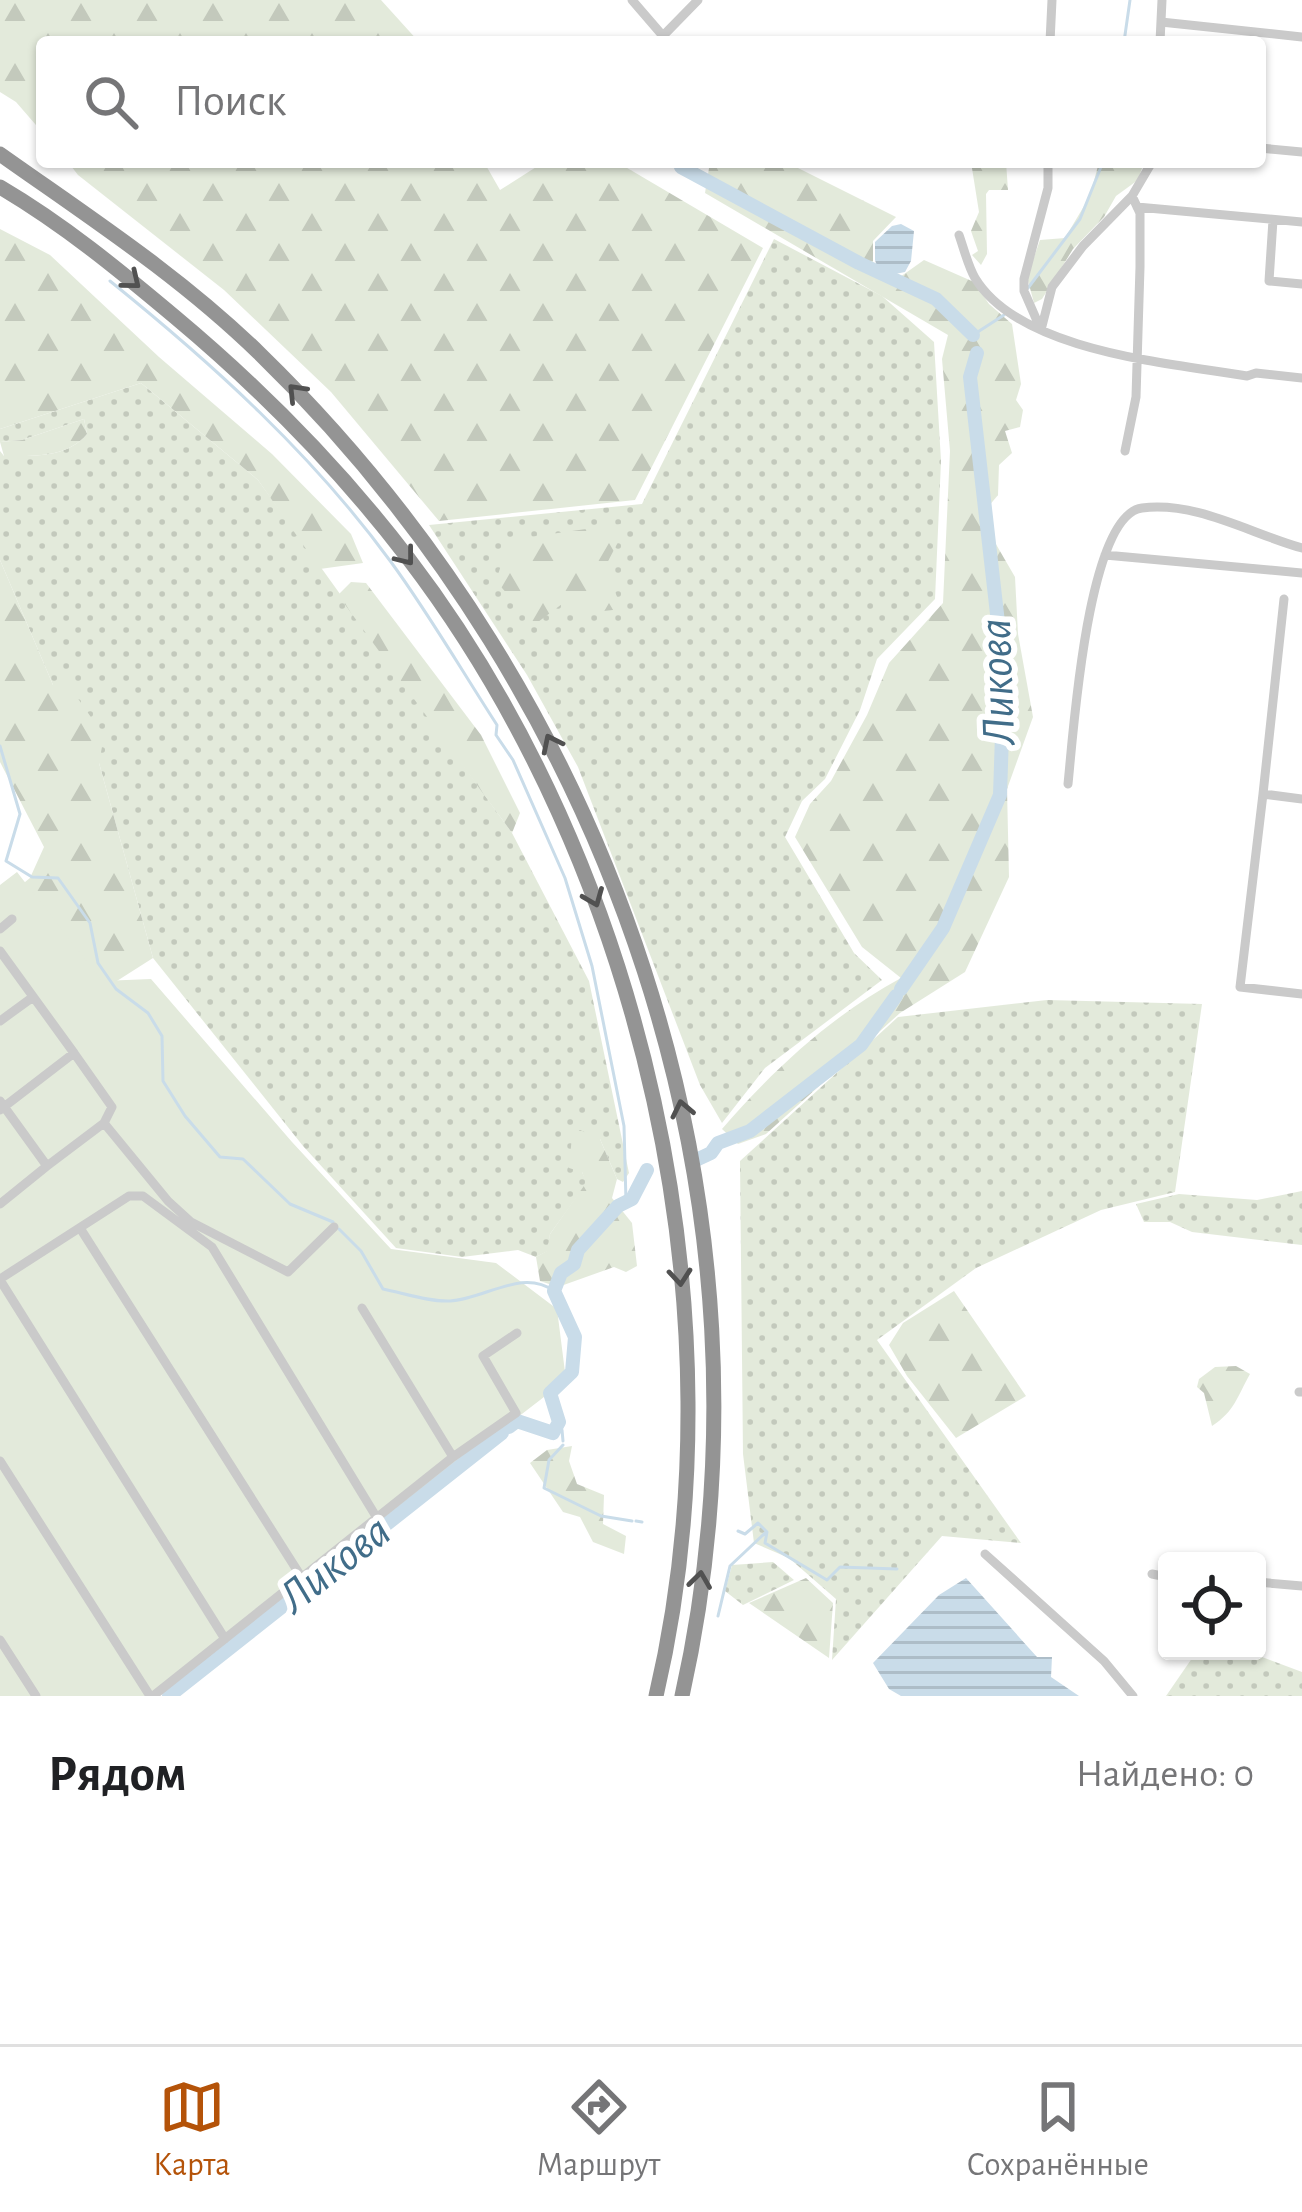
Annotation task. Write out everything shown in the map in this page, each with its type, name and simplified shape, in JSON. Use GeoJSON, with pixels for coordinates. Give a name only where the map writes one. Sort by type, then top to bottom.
{"type":"FeatureCollection","features":[{"type":"Feature","properties":{"kind":"highway"},"geometry":{"type":"LineString","coordinates":[[0,154],[118,235],[195,296],[258,352],[351,449],[422,536],[481,621],[580,802],[623,905],[656,1003],[698,1200],[710,1346],[710,1454],[703,1557],[682,1696]]}},
{"type":"Feature","properties":{"kind":"highway"},"geometry":{"type":"LineString","coordinates":[[0,188],[39,210],[137,285],[256,386],[300,431],[408,558],[437,600],[474,657],[558,812],[600,912],[646,1070],[680,1271],[685,1342],[684,1490],[679,1554],[656,1696]]}},
{"type":"Feature","properties":{"kind":"street"},"geometry":{"type":"LineString","coordinates":[[632,0],[658,36]]}},
{"type":"Feature","properties":{"kind":"street"},"geometry":{"type":"LineString","coordinates":[[663,36],[698,0]]}},
{"type":"Feature","properties":{"kind":"street"},"geometry":{"type":"LineString","coordinates":[[1050,36],[1052,0]]}},
{"type":"Feature","properties":{"kind":"street"},"geometry":{"type":"LineString","coordinates":[[1160,36],[1162,0]]}},
{"type":"Feature","properties":{"kind":"street"},"geometry":{"type":"LineString","coordinates":[[1161,22],[1302,37]]}},
{"type":"Feature","properties":{"kind":"street"},"geometry":{"type":"LineString","coordinates":[[1266,149],[1302,152]]}},
{"type":"Feature","properties":{"kind":"street"},"geometry":{"type":"LineString","coordinates":[[1041,330],[1024,291],[1024,279],[1048,188],[1048,168]]}},
{"type":"Feature","properties":{"kind":"street"},"geometry":{"type":"LineString","coordinates":[[1041,330],[1052,287],[1083,246],[1134,202],[1149,168]]}},
{"type":"Feature","properties":{"kind":"street"},"geometry":{"type":"LineString","coordinates":[[1134,202],[1302,222]]}},
{"type":"Feature","properties":{"kind":"street"},"geometry":{"type":"LineString","coordinates":[[1125,451],[1136,397],[1140,267],[1134,202]]}},
{"type":"Feature","properties":{"kind":"street"},"geometry":{"type":"LineString","coordinates":[[1273,220],[1269,281],[1302,284]]}},
{"type":"Feature","properties":{"kind":"street"},"geometry":{"type":"LineString","coordinates":[[959,235],[976,280],[1002,306],[1041,330],[1135,357],[1247,376],[1302,378]]}},
{"type":"Feature","properties":{"kind":"street"},"geometry":{"type":"LineString","coordinates":[[1068,784],[1085,637],[1105,555],[1119,523],[1142,508],[1204,515],[1302,548]]}},
{"type":"Feature","properties":{"kind":"street"},"geometry":{"type":"LineString","coordinates":[[1105,555],[1302,573]]}},
{"type":"Feature","properties":{"kind":"street"},"geometry":{"type":"LineString","coordinates":[[1285,599],[1240,987],[1302,994]]}},
{"type":"Feature","properties":{"kind":"street"},"geometry":{"type":"LineString","coordinates":[[1263,794],[1302,799]]}},
{"type":"Feature","properties":{"kind":"street"},"geometry":{"type":"LineString","coordinates":[[0,929],[11,919]]}},
{"type":"Feature","properties":{"kind":"street"},"geometry":{"type":"LineString","coordinates":[[0,951],[112,1107],[104,1123],[0,1204]]}},
{"type":"Feature","properties":{"kind":"street"},"geometry":{"type":"LineString","coordinates":[[0,1021],[33,997]]}},
{"type":"Feature","properties":{"kind":"street"},"geometry":{"type":"LineString","coordinates":[[47,1166],[1,1106],[74,1053]]}},
{"type":"Feature","properties":{"kind":"street"},"geometry":{"type":"LineString","coordinates":[[104,1123],[191,1222],[288,1272],[334,1227]]}},
{"type":"Feature","properties":{"kind":"street"},"geometry":{"type":"LineString","coordinates":[[225,1639],[0,1279],[136,1193],[212,1247],[377,1518]]}},
{"type":"Feature","properties":{"kind":"street"},"geometry":{"type":"LineString","coordinates":[[80,1228],[302,1578]]}},
{"type":"Feature","properties":{"kind":"street"},"geometry":{"type":"LineString","coordinates":[[362,1309],[453,1457]]}},
{"type":"Feature","properties":{"kind":"street"},"geometry":{"type":"LineString","coordinates":[[0,1461],[152,1696],[453,1457],[517,1413],[483,1356],[517,1333]]}},
{"type":"Feature","properties":{"kind":"street"},"geometry":{"type":"LineString","coordinates":[[985,1553],[1104,1661],[1133,1696]]}},
{"type":"Feature","properties":{"kind":"street"},"geometry":{"type":"LineString","coordinates":[[1151,1574],[1158,1575]]}},
{"type":"Feature","properties":{"kind":"street"},"geometry":{"type":"LineString","coordinates":[[1266,1583],[1302,1586]]}},
{"type":"Feature","properties":{"kind":"street"},"geometry":{"type":"LineString","coordinates":[[0,1640],[36,1696]]}},
{"type":"Feature","properties":{"kind":"green space"},"geometry":{"type":"Polygon","coordinates":[[[0,0],[381,0],[414,36],[36,36],[36,125],[0,92],[0,0]]]}},
{"type":"Feature","properties":{"kind":"green space"},"geometry":{"type":"Polygon","coordinates":[[[73,168],[487,168],[500,190],[535,168],[627,168],[763,248],[635,500],[439,521],[331,392],[224,290],[73,168]]]}},
{"type":"Feature","properties":{"kind":"green space"},"geometry":{"type":"Polygon","coordinates":[[[709,168],[798,168],[896,217],[873,241],[873,264],[880,278],[900,277],[924,260],[974,282],[989,304],[1012,324],[1021,384],[1016,400],[1023,410],[1020,427],[1005,431],[1012,453],[999,465],[998,495],[988,507],[986,527],[1015,577],[1018,634],[1033,717],[1007,789],[1009,877],[965,972],[900,1013],[766,1134],[738,1144],[722,1129],[762,1085],[827,1027],[901,978],[862,947],[795,837],[810,804],[831,781],[867,715],[889,663],[943,603],[950,451],[942,359],[948,335],[705,193],[709,168]]]}},
{"type":"Feature","properties":{"kind":"green space"},"geometry":{"type":"Polygon","coordinates":[[[972,168],[1006,168],[1008,190],[986,194],[987,254],[981,265],[972,255],[978,251],[971,231],[979,212],[972,168]]]}},
{"type":"Feature","properties":{"kind":"green space"},"geometry":{"type":"Polygon","coordinates":[[[1097,168],[1142,168],[1138,180],[1116,196],[1104,217],[1073,249],[1042,299],[1034,303],[1027,277],[1040,240],[1065,238],[1090,196],[1097,168]]]}},
{"type":"Feature","properties":{"kind":"green space"},"geometry":{"type":"Polygon","coordinates":[[[0,229],[50,255],[272,454],[351,534],[363,563],[320,569],[258,480],[141,383],[0,429],[0,229]]]}},
{"type":"Feature","properties":{"kind":"green space"},"geometry":{"type":"Polygon","coordinates":[[[774,239],[882,296],[934,342],[941,461],[935,599],[877,659],[860,710],[825,779],[802,801],[785,837],[854,953],[882,980],[765,1068],[722,1123],[700,1085],[578,767],[527,675],[429,525],[642,504],[774,239]]]}},
{"type":"Feature","properties":{"kind":"green space"},"geometry":{"type":"Polygon","coordinates":[[[141,383],[258,480],[512,833],[589,981],[629,1173],[623,1182],[617,1179],[600,1139],[582,1172],[587,1183],[550,1234],[548,1251],[536,1257],[518,1250],[462,1257],[396,1248],[303,1146],[153,958],[99,763],[53,685],[0,560],[0,451],[4,456],[49,454],[70,448],[87,434],[84,419],[22,440],[0,442],[0,429],[141,383]]]}},
{"type":"Feature","properties":{"kind":"green space"},"geometry":{"type":"Polygon","coordinates":[[[84,419],[87,434],[70,448],[4,456],[0,442],[22,440],[84,419]]]}},
{"type":"Feature","properties":{"kind":"green space"},"geometry":{"type":"Polygon","coordinates":[[[628,523],[605,567],[622,609],[585,613],[562,604],[534,625],[496,581],[509,540],[628,523]]]}},
{"type":"Feature","properties":{"kind":"green space"},"geometry":{"type":"Polygon","coordinates":[[[0,560],[53,685],[70,687],[104,736],[99,763],[153,958],[65,1014],[9,895],[30,878],[44,847],[0,762],[0,560]]]}},
{"type":"Feature","properties":{"kind":"green space"},"geometry":{"type":"Polygon","coordinates":[[[351,582],[366,583],[481,735],[520,813],[512,833],[338,595],[351,582]]]}},
{"type":"Feature","properties":{"kind":"green space"},"geometry":{"type":"Polygon","coordinates":[[[17,872],[102,981],[151,979],[391,1249],[496,1263],[557,1309],[566,1380],[156,1696],[0,1696],[0,885],[17,872]]]}},
{"type":"Feature","properties":{"kind":"green space"},"geometry":{"type":"Polygon","coordinates":[[[1047,1000],[1202,1004],[1175,1192],[1101,1210],[976,1268],[877,1340],[1021,1543],[942,1536],[832,1660],[836,1599],[789,1558],[754,1543],[743,1454],[740,1161],[898,1017],[1047,1000]]]}},
{"type":"Feature","properties":{"kind":"green space"},"geometry":{"type":"Polygon","coordinates":[[[580,1130],[600,1139],[617,1179],[612,1198],[632,1223],[637,1266],[626,1272],[614,1267],[558,1287],[540,1281],[536,1257],[547,1251],[550,1234],[586,1183],[582,1172],[569,1168],[572,1136],[580,1130]]]}},
{"type":"Feature","properties":{"kind":"green space"},"geometry":{"type":"Polygon","coordinates":[[[1302,1191],[1302,1245],[1192,1232],[1170,1222],[1144,1222],[1136,1204],[1179,1194],[1257,1200],[1302,1191]]]}},
{"type":"Feature","properties":{"kind":"green space"},"geometry":{"type":"Polygon","coordinates":[[[954,1291],[1026,1396],[956,1438],[889,1345],[903,1323],[954,1291]]]}},
{"type":"Feature","properties":{"kind":"green space"},"geometry":{"type":"Polygon","coordinates":[[[1236,1366],[1250,1374],[1231,1409],[1212,1426],[1204,1393],[1197,1387],[1199,1379],[1215,1367],[1236,1366]]]}},
{"type":"Feature","properties":{"kind":"green space"},"geometry":{"type":"Polygon","coordinates":[[[572,1446],[569,1461],[577,1484],[604,1495],[603,1524],[626,1536],[624,1554],[593,1542],[580,1517],[563,1512],[530,1463],[547,1450],[572,1446]]]}},
{"type":"Feature","properties":{"kind":"green space"},"geometry":{"type":"Polygon","coordinates":[[[773,1562],[794,1580],[743,1605],[725,1591],[732,1565],[773,1562]]]}},
{"type":"Feature","properties":{"kind":"green space"},"geometry":{"type":"Polygon","coordinates":[[[806,1578],[833,1603],[829,1658],[749,1603],[806,1578]]]}},
{"type":"Feature","properties":{"kind":"green space"},"geometry":{"type":"Polygon","coordinates":[[[1266,1658],[1302,1672],[1302,1696],[1166,1696],[1191,1660],[1266,1658]]]}},
{"type":"Feature","properties":{"kind":"water"},"geometry":{"type":"Polygon","coordinates":[[[901,224],[914,231],[911,261],[905,272],[880,277],[875,242],[901,224]]]}},
{"type":"Feature","properties":{"kind":"water"},"geometry":{"type":"Polygon","coordinates":[[[966,1578],[1037,1657],[1052,1657],[1051,1677],[1079,1696],[901,1696],[889,1689],[873,1663],[939,1595],[966,1578]]]}},
{"type":"Feature","properties":{"kind":"waterway"},"geometry":{"type":"LineString","coordinates":[[1125,36],[1130,0]]}},
{"type":"Feature","properties":{"kind":"waterway","name":"Ликова"},"geometry":{"type":"LineString","coordinates":[[683,168],[936,299],[973,335]]}},
{"type":"Feature","properties":{"kind":"waterway"},"geometry":{"type":"LineString","coordinates":[[1028,288],[1080,219],[1101,168]]}},
{"type":"Feature","properties":{"kind":"waterway"},"geometry":{"type":"LineString","coordinates":[[110,281],[224,378],[329,485],[405,582],[497,725],[496,735],[513,760],[565,878],[592,966],[624,1126],[626,1202]]}},
{"type":"Feature","properties":{"kind":"waterway"},"geometry":{"type":"LineString","coordinates":[[973,335],[1004,315]]}},
{"type":"Feature","properties":{"kind":"waterway","name":"Ликова"},"geometry":{"type":"LineString","coordinates":[[901,989],[943,928],[1000,795],[1004,675],[970,377],[977,353]]}},
{"type":"Feature","properties":{"kind":"waterway"},"geometry":{"type":"LineString","coordinates":[[0,746],[20,814],[6,861],[32,877],[58,878],[90,923],[98,963],[116,989],[148,1013],[162,1036],[163,1081],[220,1157],[243,1159],[290,1204],[333,1222]]}},
{"type":"Feature","properties":{"kind":"waterway","name":"Ликова"},"geometry":{"type":"LineString","coordinates":[[696,1160],[711,1153],[718,1143],[750,1131],[861,1045],[896,996]]}},
{"type":"Feature","properties":{"kind":"waterway","name":"Ликова"},"geometry":{"type":"LineString","coordinates":[[509,1427],[517,1421],[553,1433],[559,1422],[550,1393],[572,1372],[575,1337],[554,1291],[561,1273],[574,1264],[578,1250],[618,1206],[632,1199],[647,1170]]}},
{"type":"Feature","properties":{"kind":"waterway"},"geometry":{"type":"LineString","coordinates":[[339,1229],[361,1251],[383,1289],[442,1301],[516,1284],[542,1285],[554,1291]]}},
{"type":"Feature","properties":{"kind":"waterway"},"geometry":{"type":"LineString","coordinates":[[556,1427],[562,1430],[563,1441]]}},
{"type":"Feature","properties":{"kind":"waterway","name":"Ликова"},"geometry":{"type":"LineString","coordinates":[[169,1696],[502,1433]]}},
{"type":"Feature","properties":{"kind":"waterway"},"geometry":{"type":"LineString","coordinates":[[563,1445],[549,1460],[544,1488],[601,1516],[632,1521]]}},
{"type":"Feature","properties":{"kind":"waterway"},"geometry":{"type":"LineString","coordinates":[[636,1521],[642,1522]]}},
{"type":"Feature","properties":{"kind":"waterway"},"geometry":{"type":"LineString","coordinates":[[738,1531],[745,1534],[758,1523],[767,1532],[765,1543],[827,1580],[840,1567],[897,1569]]}},
{"type":"Feature","properties":{"kind":"waterway"},"geometry":{"type":"LineString","coordinates":[[718,1616],[730,1566],[765,1533]]}}]}
